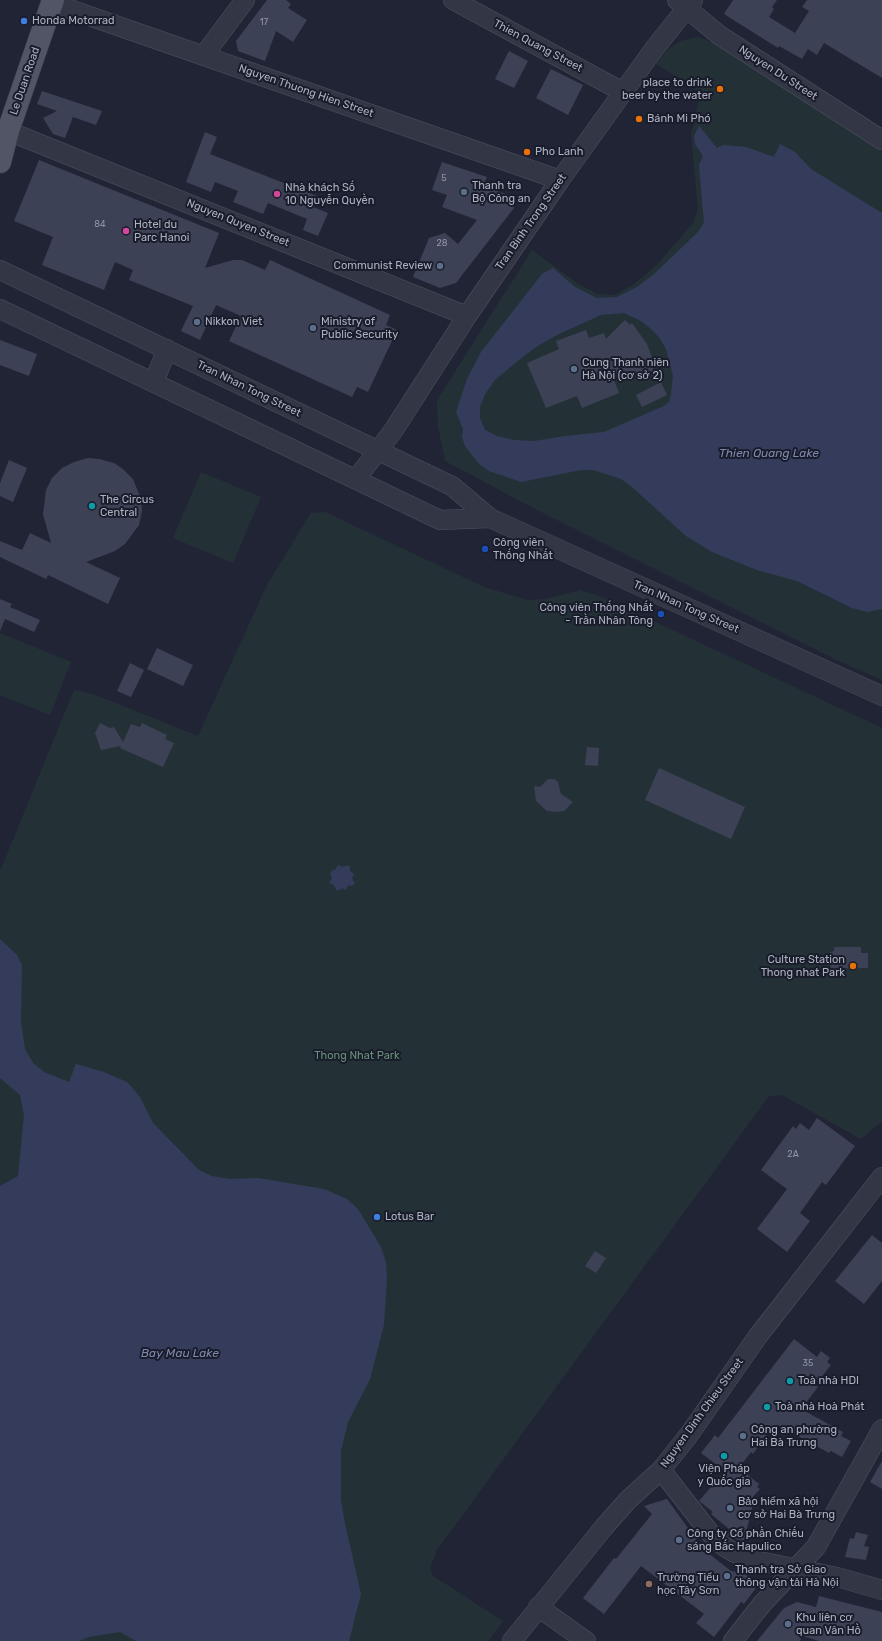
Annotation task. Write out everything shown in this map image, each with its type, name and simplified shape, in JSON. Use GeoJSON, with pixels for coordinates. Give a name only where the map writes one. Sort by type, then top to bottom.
{"type":"FeatureCollection","features":[{"type":"Feature","properties":{"kind":"main road","name":"Le Duan Road"},"geometry":{"type":"LineString","coordinates":[[0,162],[8,130],[50,1]]}},
{"type":"Feature","properties":{"kind":"street"},"geometry":{"type":"LineString","coordinates":[[204,55],[245,0]]}},
{"type":"Feature","properties":{"kind":"street","name":"Thien Quang Street"},"geometry":{"type":"LineString","coordinates":[[453,0],[623,92]]}},
{"type":"Feature","properties":{"kind":"street","name":"Nguyen Thuong Hien Street"},"geometry":{"type":"LineString","coordinates":[[50,1],[560,180]]}},
{"type":"Feature","properties":{"kind":"street","name":"Tran Binh Trong Street"},"geometry":{"type":"LineString","coordinates":[[356,479],[392,431],[467,316],[560,180],[685,3]]}},
{"type":"Feature","properties":{"kind":"street","name":"Nguyen Du Street"},"geometry":{"type":"LineString","coordinates":[[685,3],[719,35],[882,140]]}},
{"type":"Feature","properties":{"kind":"street","name":"Nguyen Quyen Street"},"geometry":{"type":"LineString","coordinates":[[8,130],[467,316]]}},
{"type":"Feature","properties":{"kind":"street","name":"Tran Nhan Tong Street"},"geometry":{"type":"LineString","coordinates":[[0,270],[452,486],[490,518],[882,696]]}},
{"type":"Feature","properties":{"kind":"street","name":"Tran Nhan Tong Street"},"geometry":{"type":"LineString","coordinates":[[0,309],[440,520],[490,518]]}},
{"type":"Feature","properties":{"kind":"street"},"geometry":{"type":"LineString","coordinates":[[154,382],[167,349]]}},
{"type":"Feature","properties":{"kind":"street","name":"Nguyen Dinh Chieu Street"},"geometry":{"type":"LineString","coordinates":[[512,1641],[538,1607],[628,1500],[661,1470],[688,1436],[758,1336],[882,1177]]}},
{"type":"Feature","properties":{"kind":"street"},"geometry":{"type":"LineString","coordinates":[[733,1641],[762,1604],[816,1547],[882,1429]]}},
{"type":"Feature","properties":{"kind":"street"},"geometry":{"type":"LineString","coordinates":[[661,1470],[710,1533],[722,1545],[749,1559],[795,1570],[837,1577],[882,1590]]}},
{"type":"Feature","properties":{"kind":"street"},"geometry":{"type":"LineString","coordinates":[[538,1607],[586,1641]]}},
{"type":"Feature","properties":{"kind":"green space","name":"Thien Quang Lake"},"geometry":{"type":"Polygon","coordinates":[[[699,37],[717,45],[882,151],[882,680],[841,662],[535,509],[445,461],[438,426],[437,400],[532,250],[577,283],[597,294],[615,295],[634,284],[657,265],[693,223],[698,208],[691,135],[701,92],[656,64],[667,50],[680,41],[699,37]]]}},
{"type":"Feature","properties":{"kind":"green space"},"geometry":{"type":"Polygon","coordinates":[[[201,472],[261,497],[233,563],[173,538],[201,472]]]}},
{"type":"Feature","properties":{"kind":"green space","name":"Thong Nhat Park"},"geometry":{"type":"Polygon","coordinates":[[[325,512],[484,587],[527,600],[546,599],[580,590],[602,597],[882,728],[882,1121],[861,1139],[782,1095],[769,1096],[437,1550],[430,1568],[433,1576],[503,1621],[488,1641],[0,1641],[0,869],[74,690],[93,694],[198,736],[267,585],[311,513],[325,512]]]}},
{"type":"Feature","properties":{"kind":"green space"},"geometry":{"type":"Polygon","coordinates":[[[0,633],[71,662],[50,715],[0,695],[0,633]]]}},
{"type":"Feature","properties":{"kind":"water","name":"Thien Quang Lake"},"geometry":{"type":"Polygon","coordinates":[[[699,126],[717,148],[723,145],[746,147],[774,157],[780,144],[795,152],[811,169],[882,213],[882,609],[867,612],[852,608],[797,581],[757,570],[712,552],[686,536],[632,487],[621,479],[593,470],[581,470],[521,482],[489,471],[478,463],[465,446],[462,437],[463,429],[456,412],[467,379],[481,352],[542,274],[553,268],[575,287],[597,298],[617,297],[637,287],[654,274],[697,233],[704,223],[699,165],[703,156],[695,144],[694,136],[699,126]],[[624,313],[601,315],[559,334],[536,347],[495,380],[485,394],[480,407],[480,418],[485,430],[497,436],[514,440],[534,441],[604,432],[664,406],[669,402],[673,376],[666,349],[659,337],[641,321],[624,313]]]}},
{"type":"Feature","properties":{"kind":"water"},"geometry":{"type":"Polygon","coordinates":[[[338,865],[342,867],[348,865],[350,867],[350,871],[354,874],[352,878],[355,884],[351,886],[348,885],[346,890],[342,888],[340,890],[336,890],[334,885],[329,883],[332,878],[330,873],[335,870],[338,865]]]}},
{"type":"Feature","properties":{"kind":"water","name":"Bay Mau Lake"},"geometry":{"type":"Polygon","coordinates":[[[0,939],[17,955],[22,965],[21,1022],[25,1049],[33,1063],[44,1072],[69,1082],[76,1064],[104,1072],[127,1082],[140,1097],[153,1123],[199,1170],[212,1176],[229,1179],[258,1178],[324,1189],[347,1199],[358,1209],[381,1247],[386,1262],[387,1279],[384,1325],[370,1379],[348,1422],[341,1451],[341,1500],[361,1594],[349,1641],[136,1641],[120,1632],[89,1637],[79,1641],[0,1641],[0,1186],[18,1176],[24,1115],[20,1095],[0,1078],[0,939]]]}},
{"type":"Feature","properties":{"kind":"building"},"geometry":{"type":"Polygon","coordinates":[[[267,0],[286,0],[291,4],[288,8],[307,20],[293,42],[276,31],[265,61],[238,51],[236,41],[267,0]]]}},
{"type":"Feature","properties":{"kind":"building"},"geometry":{"type":"Polygon","coordinates":[[[733,0],[777,0],[772,7],[774,9],[769,17],[795,33],[809,11],[802,7],[807,0],[882,0],[882,78],[824,43],[817,55],[808,49],[802,59],[779,46],[778,48],[724,14],[733,0]]]}},
{"type":"Feature","properties":{"kind":"building"},"geometry":{"type":"Polygon","coordinates":[[[509,51],[528,61],[514,88],[495,79],[509,51]]]}},
{"type":"Feature","properties":{"kind":"building"},"geometry":{"type":"Polygon","coordinates":[[[551,69],[583,85],[568,115],[536,98],[551,69]]]}},
{"type":"Feature","properties":{"kind":"building"},"geometry":{"type":"Polygon","coordinates":[[[42,91],[102,111],[96,125],[73,117],[65,138],[53,134],[43,118],[57,111],[37,104],[42,91]]]}},
{"type":"Feature","properties":{"kind":"building","name":"Nhà khách Số 10 Nguyễn Quyền"},"geometry":{"type":"Polygon","coordinates":[[[205,132],[217,137],[210,154],[317,196],[313,207],[328,213],[318,236],[303,230],[307,219],[268,203],[263,214],[233,202],[238,191],[215,182],[211,192],[186,182],[205,132]]]}},
{"type":"Feature","properties":{"kind":"building"},"geometry":{"type":"Polygon","coordinates":[[[39,160],[219,233],[205,268],[233,260],[242,260],[265,270],[270,260],[390,315],[386,325],[397,330],[368,392],[357,387],[352,397],[229,341],[241,316],[216,305],[200,340],[181,331],[193,306],[129,280],[133,270],[115,262],[104,290],[42,265],[53,237],[14,221],[39,160]]]}},
{"type":"Feature","properties":{"kind":"building"},"geometry":{"type":"Polygon","coordinates":[[[442,162],[487,177],[483,186],[511,196],[514,208],[456,283],[440,288],[413,277],[429,238],[445,233],[458,244],[477,220],[442,207],[447,195],[432,190],[442,162]]]}},
{"type":"Feature","properties":{"kind":"building","name":"Cung Thanh niên Hà Nội (cơ sở 2)"},"geometry":{"type":"Polygon","coordinates":[[[625,320],[630,325],[632,323],[647,344],[651,355],[654,376],[613,377],[619,393],[582,408],[577,396],[546,408],[527,363],[559,349],[556,341],[586,330],[589,338],[604,333],[606,339],[625,320]]]}},
{"type":"Feature","properties":{"kind":"building"},"geometry":{"type":"Polygon","coordinates":[[[0,340],[37,354],[29,376],[0,365],[0,340]]]}},
{"type":"Feature","properties":{"kind":"building"},"geometry":{"type":"Polygon","coordinates":[[[661,382],[667,395],[642,407],[636,395],[661,382]]]}},
{"type":"Feature","properties":{"kind":"building","name":"The Circus Central"},"geometry":{"type":"Polygon","coordinates":[[[88,458],[114,463],[123,469],[133,479],[141,499],[142,511],[139,525],[125,544],[115,551],[86,562],[120,578],[108,604],[48,575],[46,579],[0,557],[0,541],[22,550],[30,533],[51,543],[43,514],[46,490],[52,478],[62,468],[74,462],[88,458]]]}},
{"type":"Feature","properties":{"kind":"building"},"geometry":{"type":"Polygon","coordinates":[[[9,460],[27,468],[13,502],[0,496],[0,483],[9,460]]]}},
{"type":"Feature","properties":{"kind":"building"},"geometry":{"type":"Polygon","coordinates":[[[0,599],[12,604],[10,607],[40,620],[34,632],[5,619],[0,631],[0,599]]]}},
{"type":"Feature","properties":{"kind":"building"},"geometry":{"type":"Polygon","coordinates":[[[157,648],[193,665],[183,686],[147,669],[157,648]]]}},
{"type":"Feature","properties":{"kind":"building"},"geometry":{"type":"Polygon","coordinates":[[[130,663],[144,670],[131,697],[117,691],[130,663]]]}},
{"type":"Feature","properties":{"kind":"building"},"geometry":{"type":"Polygon","coordinates":[[[100,723],[110,728],[114,727],[123,742],[131,724],[140,727],[142,723],[167,735],[165,739],[174,743],[163,767],[120,748],[121,746],[101,750],[95,733],[100,723]]]}},
{"type":"Feature","properties":{"kind":"building"},"geometry":{"type":"Polygon","coordinates":[[[587,747],[599,748],[598,766],[585,765],[587,747]]]}},
{"type":"Feature","properties":{"kind":"building"},"geometry":{"type":"Polygon","coordinates":[[[659,768],[745,807],[731,839],[645,800],[659,768]]]}},
{"type":"Feature","properties":{"kind":"building"},"geometry":{"type":"Polygon","coordinates":[[[548,779],[554,779],[558,782],[561,794],[573,802],[564,811],[547,811],[536,801],[534,786],[540,787],[548,779]]]}},
{"type":"Feature","properties":{"kind":"building"},"geometry":{"type":"Polygon","coordinates":[[[834,947],[861,947],[861,953],[868,953],[868,968],[831,969],[830,952],[834,951],[834,947]]]}},
{"type":"Feature","properties":{"kind":"building"},"geometry":{"type":"Polygon","coordinates":[[[817,1118],[855,1146],[826,1185],[822,1182],[800,1213],[810,1221],[787,1252],[757,1229],[787,1189],[761,1170],[793,1126],[796,1129],[800,1123],[809,1130],[817,1118]]]}},
{"type":"Feature","properties":{"kind":"building"},"geometry":{"type":"Polygon","coordinates":[[[872,1235],[882,1243],[882,1281],[864,1304],[835,1281],[872,1235]]]}},
{"type":"Feature","properties":{"kind":"building"},"geometry":{"type":"Polygon","coordinates":[[[595,1251],[606,1258],[596,1273],[585,1266],[595,1251]]]}},
{"type":"Feature","properties":{"kind":"building"},"geometry":{"type":"Polygon","coordinates":[[[794,1339],[817,1357],[821,1351],[830,1358],[827,1362],[831,1365],[815,1385],[818,1387],[801,1409],[843,1432],[841,1436],[851,1441],[842,1457],[831,1451],[829,1453],[778,1425],[776,1428],[773,1426],[753,1454],[751,1452],[739,1468],[759,1484],[757,1487],[760,1489],[752,1498],[756,1501],[753,1504],[744,1541],[731,1538],[727,1535],[729,1529],[711,1514],[713,1512],[699,1501],[725,1471],[701,1453],[715,1435],[718,1438],[794,1339]]]}},
{"type":"Feature","properties":{"kind":"building"},"geometry":{"type":"Polygon","coordinates":[[[882,1461],[882,1489],[870,1482],[882,1461]]]}},
{"type":"Feature","properties":{"kind":"building"},"geometry":{"type":"Polygon","coordinates":[[[667,1499],[703,1549],[731,1571],[744,1573],[750,1578],[748,1582],[756,1588],[744,1604],[741,1602],[714,1637],[696,1623],[704,1614],[641,1566],[604,1614],[583,1598],[614,1558],[616,1559],[652,1514],[644,1506],[667,1499]]]}},
{"type":"Feature","properties":{"kind":"building"},"geometry":{"type":"Polygon","coordinates":[[[856,1532],[868,1535],[864,1546],[869,1547],[866,1560],[845,1557],[850,1538],[854,1539],[856,1532]]]}},
{"type":"Feature","properties":{"kind":"building"},"geometry":{"type":"Polygon","coordinates":[[[819,1596],[882,1612],[882,1641],[819,1641],[802,1636],[800,1641],[757,1641],[784,1608],[797,1602],[816,1607],[819,1596]]]}},
{"type":"Feature","properties":{"kind":"place","name":"Honda Motorrad"},"geometry":{"type":"Point","coordinates":[24,21]}},
{"type":"Feature","properties":{"kind":"place","name":"place to drink beer by the water"},"geometry":{"type":"Point","coordinates":[720,89]}},
{"type":"Feature","properties":{"kind":"place","name":"Bánh Mi Phó"},"geometry":{"type":"Point","coordinates":[639,119]}},
{"type":"Feature","properties":{"kind":"place","name":"Pho Lanh"},"geometry":{"type":"Point","coordinates":[527,152]}},
{"type":"Feature","properties":{"kind":"place","name":"Thanh tra Bộ Công an"},"geometry":{"type":"Point","coordinates":[464,192]}},
{"type":"Feature","properties":{"kind":"place","name":"Nhà khách Số 10 Nguyễn Quyền"},"geometry":{"type":"Point","coordinates":[277,194]}},
{"type":"Feature","properties":{"kind":"place","name":"Hotel du Parc Hanoi"},"geometry":{"type":"Point","coordinates":[126,231]}},
{"type":"Feature","properties":{"kind":"place","name":"Communist Review"},"geometry":{"type":"Point","coordinates":[440,266]}},
{"type":"Feature","properties":{"kind":"place","name":"Nikkon Viet"},"geometry":{"type":"Point","coordinates":[197,322]}},
{"type":"Feature","properties":{"kind":"place","name":"Ministry of Public Security"},"geometry":{"type":"Point","coordinates":[313,328]}},
{"type":"Feature","properties":{"kind":"place","name":"Cung Thanh niên Hà Nội (cơ sở 2)"},"geometry":{"type":"Point","coordinates":[574,369]}},
{"type":"Feature","properties":{"kind":"place","name":"The Circus Central"},"geometry":{"type":"Point","coordinates":[92,506]}},
{"type":"Feature","properties":{"kind":"place","name":"Công viên Thống Nhất"},"geometry":{"type":"Point","coordinates":[485,549]}},
{"type":"Feature","properties":{"kind":"place","name":"Công viên Thống Nhất - Trần Nhân Tông"},"geometry":{"type":"Point","coordinates":[661,614]}},
{"type":"Feature","properties":{"kind":"place","name":"Culture Station Thong nhat Park"},"geometry":{"type":"Point","coordinates":[853,966]}},
{"type":"Feature","properties":{"kind":"place","name":"Lotus Bar"},"geometry":{"type":"Point","coordinates":[377,1217]}},
{"type":"Feature","properties":{"kind":"place","name":"Toà nhà HDI"},"geometry":{"type":"Point","coordinates":[790,1381]}},
{"type":"Feature","properties":{"kind":"place","name":"Toà nhà Hoà Phát"},"geometry":{"type":"Point","coordinates":[767,1407]}},
{"type":"Feature","properties":{"kind":"place","name":"Công an phường Hai Bà Trưng"},"geometry":{"type":"Point","coordinates":[743,1436]}},
{"type":"Feature","properties":{"kind":"place","name":"Viện Pháp y Quốc gia"},"geometry":{"type":"Point","coordinates":[724,1456]}},
{"type":"Feature","properties":{"kind":"place","name":"Bảo hiểm xã hội cơ sở Hai Bà Trưng"},"geometry":{"type":"Point","coordinates":[730,1508]}},
{"type":"Feature","properties":{"kind":"place","name":"Công ty Cổ phần Chiếu sáng Bắc Hapulico"},"geometry":{"type":"Point","coordinates":[679,1540]}},
{"type":"Feature","properties":{"kind":"place","name":"Thanh tra Sở Giao thông vận tải Hà Nội"},"geometry":{"type":"Point","coordinates":[727,1576]}},
{"type":"Feature","properties":{"kind":"place","name":"Trường Tiểu học Tây Sơn"},"geometry":{"type":"Point","coordinates":[649,1584]}},
{"type":"Feature","properties":{"kind":"place","name":"Khu liên cơ quan Vân Hồ"},"geometry":{"type":"Point","coordinates":[788,1624]}}]}
